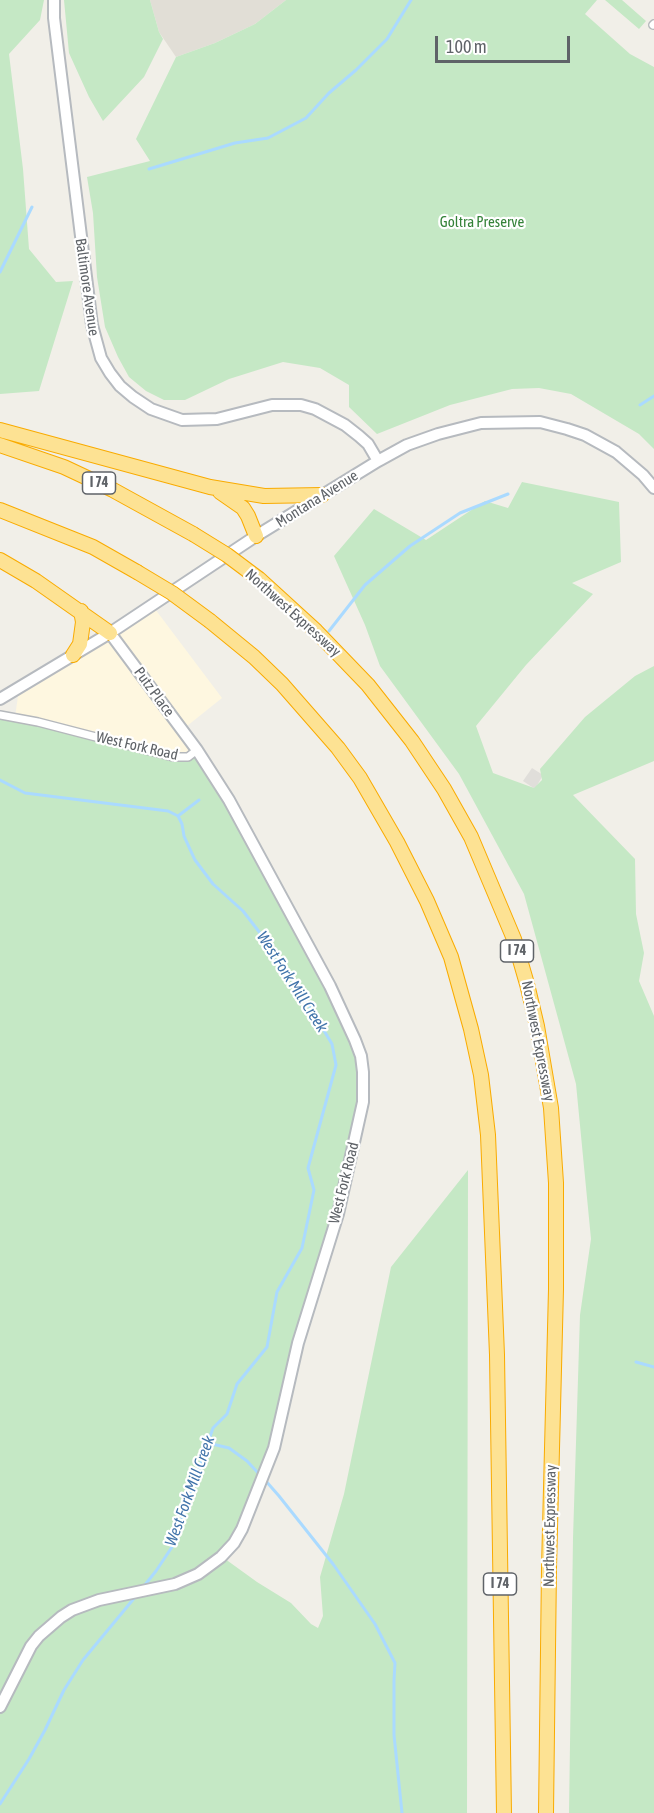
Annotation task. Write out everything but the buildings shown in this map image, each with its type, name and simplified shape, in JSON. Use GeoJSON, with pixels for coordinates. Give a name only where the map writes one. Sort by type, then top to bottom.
{"type":"FeatureCollection","features":[{"type":"Feature","properties":{"kind":"highway"},"geometry":{"type":"LineString","coordinates":[[0,430],[210,487],[264,496],[322,495]]}},
{"type":"Feature","properties":{"kind":"highway","name":"Northwest Expressway"},"geometry":{"type":"LineString","coordinates":[[0,445],[64,467],[113,490],[193,534],[227,555],[259,579],[308,624],[368,685],[412,741],[444,789],[471,837],[514,939],[537,1026],[551,1108],[556,1183],[546,1813]]}},
{"type":"Feature","properties":{"kind":"highway"},"geometry":{"type":"LineString","coordinates":[[210,487],[243,508],[256,536]]}},
{"type":"Feature","properties":{"kind":"highway","name":"I 74"},"geometry":{"type":"LineString","coordinates":[[0,510],[93,547],[138,572],[210,621],[254,657],[282,684],[338,748],[360,778],[397,842],[427,901],[451,957],[481,1075],[488,1135],[497,1355],[504,1813]]}},
{"type":"Feature","properties":{"kind":"highway"},"geometry":{"type":"LineString","coordinates":[[0,560],[36,580],[111,633]]}},
{"type":"Feature","properties":{"kind":"highway"},"geometry":{"type":"LineString","coordinates":[[73,655],[81,644],[83,622],[81,611]]}},
{"type":"Feature","properties":{"kind":"street","name":"Baltimore Avenue"},"geometry":{"type":"LineString","coordinates":[[54,0],[54,18],[92,325],[101,358],[110,373],[132,397],[151,409],[182,420],[217,419],[272,405],[301,405],[315,409],[345,424],[368,444],[378,461]]}},
{"type":"Feature","properties":{"kind":"street","name":"Montana Avenue"},"geometry":{"type":"LineString","coordinates":[[0,699],[111,633],[256,536],[378,461],[438,434],[481,423],[540,422],[567,429],[601,443],[632,465],[654,488]]}},
{"type":"Feature","properties":{"kind":"street","name":"Putz Place"},"geometry":{"type":"LineString","coordinates":[[111,633],[197,750]]}},
{"type":"Feature","properties":{"kind":"street","name":"West Fork Road"},"geometry":{"type":"LineString","coordinates":[[0,715],[44,723],[173,757],[188,757],[197,750],[229,800],[330,986],[356,1040],[363,1072],[363,1102],[340,1203],[298,1343],[277,1437],[242,1529],[234,1543],[221,1557],[198,1574],[165,1587],[87,1604],[72,1610],[51,1624],[26,1653],[0,1707]]}},
{"type":"Feature","properties":{"kind":"shaded area"},"geometry":{"type":"Polygon","coordinates":[[[150,0],[286,0],[255,24],[215,43],[176,57],[159,32],[150,0]]]}},
{"type":"Feature","properties":{"kind":"shaded area"},"geometry":{"type":"Polygon","coordinates":[[[152,605],[222,698],[182,730],[197,750],[188,757],[173,757],[15,717],[19,689],[152,605]]]}},
{"type":"Feature","properties":{"kind":"shaded area"},"geometry":{"type":"Polygon","coordinates":[[[532,768],[543,775],[535,789],[523,781],[532,768]]]}},
{"type":"Feature","properties":{"kind":"green space"},"geometry":{"type":"Polygon","coordinates":[[[0,0],[44,0],[40,20],[9,54],[23,169],[29,249],[56,282],[73,281],[39,391],[0,394],[0,0]]]}},
{"type":"Feature","properties":{"kind":"green space"},"geometry":{"type":"Polygon","coordinates":[[[64,0],[150,0],[163,39],[144,77],[103,121],[69,53],[64,0]]]}},
{"type":"Feature","properties":{"kind":"green space","name":"Goltra Preserve"},"geometry":{"type":"Polygon","coordinates":[[[286,0],[597,0],[585,14],[630,54],[654,67],[654,449],[639,434],[571,394],[539,388],[512,389],[450,405],[377,434],[349,407],[349,385],[320,368],[283,362],[229,379],[185,400],[164,400],[146,391],[129,377],[105,327],[97,277],[93,213],[87,177],[150,161],[136,139],[176,57],[215,43],[255,24],[286,0]]]}},
{"type":"Feature","properties":{"kind":"green space"},"geometry":{"type":"Polygon","coordinates":[[[605,0],[622,0],[646,21],[639,29],[605,0]]]}},
{"type":"Feature","properties":{"kind":"green space"},"geometry":{"type":"Polygon","coordinates":[[[522,482],[619,502],[621,562],[572,583],[593,594],[526,665],[476,726],[493,773],[534,788],[542,780],[540,769],[585,717],[635,676],[654,666],[654,761],[573,795],[635,859],[636,914],[644,953],[639,981],[654,1016],[654,1813],[569,1813],[573,1538],[580,1315],[591,1239],[576,1084],[524,894],[459,774],[380,666],[365,625],[334,556],[374,509],[426,540],[485,501],[508,508],[522,482]]]}},
{"type":"Feature","properties":{"kind":"green space"},"geometry":{"type":"Polygon","coordinates":[[[0,715],[173,757],[188,757],[197,750],[355,1040],[363,1102],[279,1426],[242,1529],[221,1556],[291,1603],[311,1624],[318,1628],[323,1616],[320,1577],[344,1494],[391,1267],[468,1170],[467,1813],[0,1813],[0,715]]]}},
{"type":"Feature","properties":{"kind":"waterway"},"geometry":{"type":"LineString","coordinates":[[149,169],[235,143],[268,138],[306,118],[329,93],[387,39],[411,0]]}},
{"type":"Feature","properties":{"kind":"waterway"},"geometry":{"type":"LineString","coordinates":[[0,272],[32,207]]}},
{"type":"Feature","properties":{"kind":"waterway"},"geometry":{"type":"LineString","coordinates":[[640,405],[654,396]]}},
{"type":"Feature","properties":{"kind":"waterway"},"geometry":{"type":"LineString","coordinates":[[329,631],[365,585],[410,546],[460,513],[508,494]]}},
{"type":"Feature","properties":{"kind":"waterway","name":"West Fork Mill Creek"},"geometry":{"type":"LineString","coordinates":[[0,780],[25,793],[168,811],[178,816],[195,860],[213,884],[243,911],[260,933],[270,955],[296,984],[332,1044],[336,1065],[308,1168],[314,1190],[302,1248],[277,1292],[267,1347],[237,1384],[227,1414],[213,1428],[172,1547],[144,1586]]}},
{"type":"Feature","properties":{"kind":"waterway"},"geometry":{"type":"LineString","coordinates":[[178,816],[199,800]]}},
{"type":"Feature","properties":{"kind":"waterway"},"geometry":{"type":"LineString","coordinates":[[636,1362],[654,1367]]}},
{"type":"Feature","properties":{"kind":"waterway"},"geometry":{"type":"LineString","coordinates":[[208,1443],[229,1448],[247,1461],[260,1475]]}},
{"type":"Feature","properties":{"kind":"waterway"},"geometry":{"type":"LineString","coordinates":[[265,1480],[333,1564],[375,1624],[395,1663],[394,1735],[402,1813]]}},
{"type":"Feature","properties":{"kind":"waterway","name":"West Fork Mill Creek"},"geometry":{"type":"LineString","coordinates":[[0,1804],[29,1759],[64,1690],[83,1660],[136,1596]]}}]}
